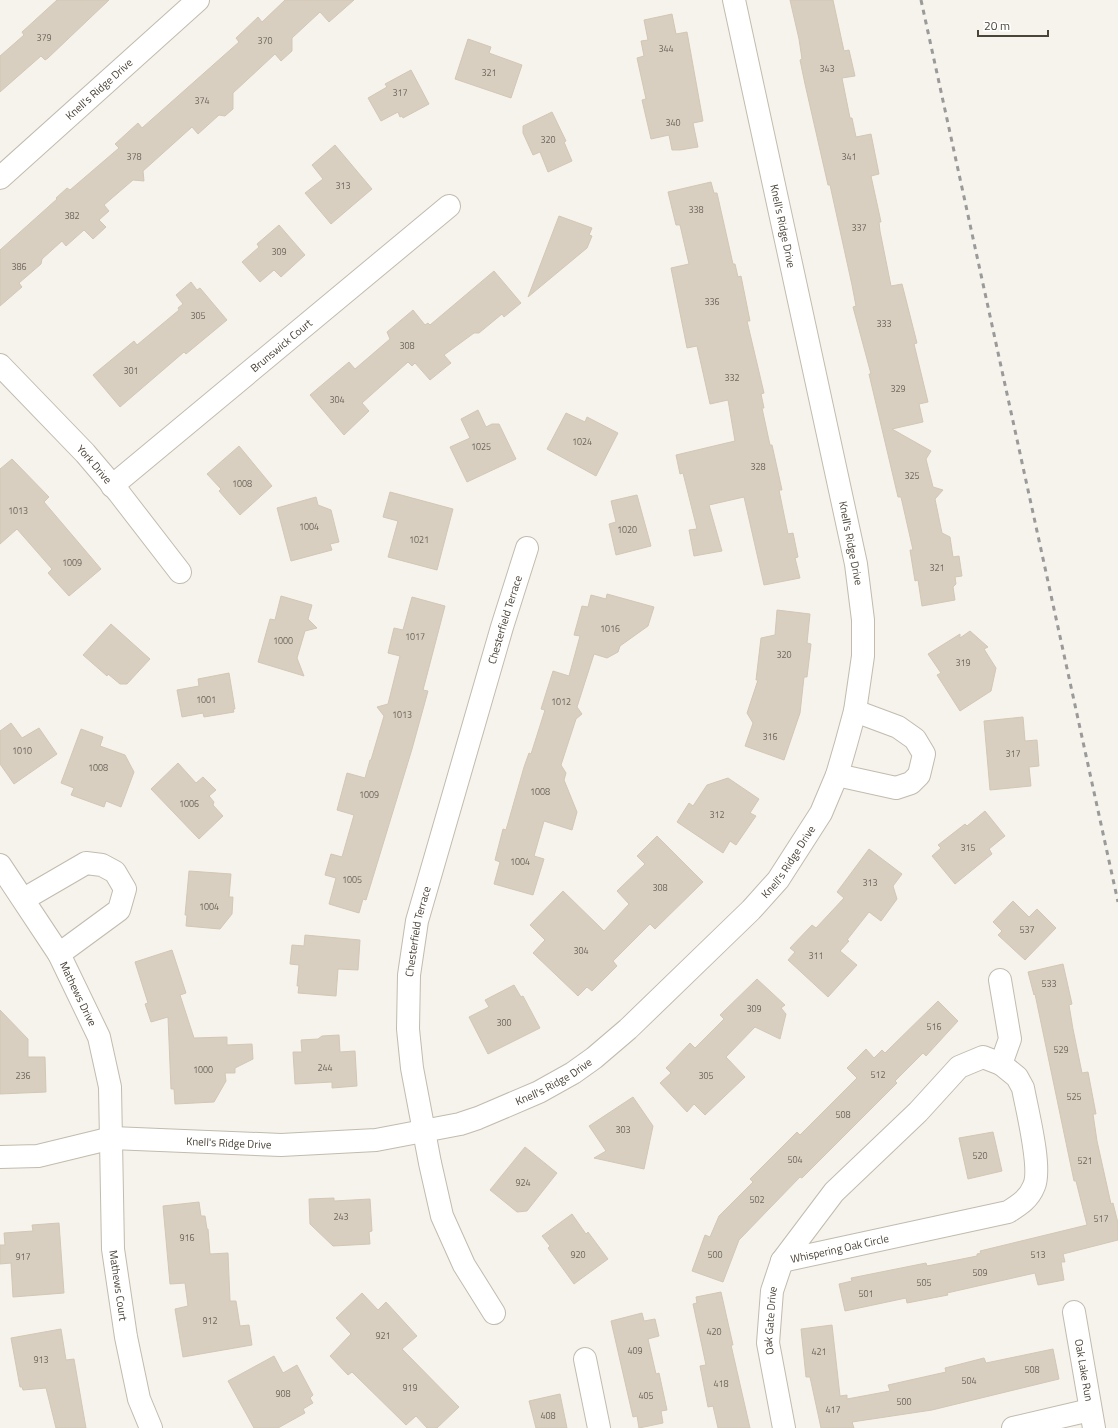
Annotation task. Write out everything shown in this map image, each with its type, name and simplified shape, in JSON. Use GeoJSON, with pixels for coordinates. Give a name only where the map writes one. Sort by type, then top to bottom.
{"type":"FeatureCollection","features":[{"type":"Feature","properties":{"kind":"street","name":"Knell's Ridge Drive"},"geometry":{"type":"LineString","coordinates":[[0,178],[198,0]]}},
{"type":"Feature","properties":{"kind":"street","name":"Knell's Ridge Drive"},"geometry":{"type":"LineString","coordinates":[[0,1157],[38,1156],[112,1138],[281,1145],[376,1140],[424,1131],[478,1118],[540,1092],[573,1073],[594,1058],[628,1029],[751,910],[778,880],[821,813],[837,775],[855,711],[863,649],[864,620],[856,564],[734,0]]}},
{"type":"Feature","properties":{"kind":"street","name":"Brunswick Court"},"geometry":{"type":"LineString","coordinates":[[112,486],[449,206]]}},
{"type":"Feature","properties":{"kind":"street","name":"York Drive"},"geometry":{"type":"LineString","coordinates":[[0,365],[85,453],[180,572]]}},
{"type":"Feature","properties":{"kind":"street","name":"Chesterfield Terrace"},"geometry":{"type":"LineString","coordinates":[[494,1313],[464,1265],[442,1216],[412,1068],[408,1029],[412,947],[417,921],[502,627],[527,548]]}},
{"type":"Feature","properties":{"kind":"street"},"geometry":{"type":"LineString","coordinates":[[837,775],[896,788],[911,783],[919,775],[924,754],[915,739],[898,727],[855,711]]}},
{"type":"Feature","properties":{"kind":"street"},"geometry":{"type":"LineString","coordinates":[[24,899],[86,863],[102,865],[115,872],[125,890],[118,910],[59,954]]}},
{"type":"Feature","properties":{"kind":"street","name":"Mathews Drive"},"geometry":{"type":"LineString","coordinates":[[0,865],[24,899],[59,954],[99,1037],[110,1087],[112,1138]]}},
{"type":"Feature","properties":{"kind":"street"},"geometry":{"type":"LineString","coordinates":[[1000,980],[1010,1039],[1002,1064]]}},
{"type":"Feature","properties":{"kind":"street","name":"Whispering Oak Circle"},"geometry":{"type":"LineString","coordinates":[[983,1057],[1002,1064],[1017,1076],[1023,1088],[1037,1169],[1034,1186],[1024,1201],[1008,1212],[782,1261],[834,1192],[918,1112],[959,1067],[983,1057]]}},
{"type":"Feature","properties":{"kind":"street","name":"Mathews Court"},"geometry":{"type":"LineString","coordinates":[[112,1138],[113,1249],[126,1337],[139,1399],[151,1428]]}},
{"type":"Feature","properties":{"kind":"street","name":"Oak Gate Drive"},"geometry":{"type":"LineString","coordinates":[[782,1261],[772,1291],[768,1343],[784,1428]]}},
{"type":"Feature","properties":{"kind":"street","name":"Oak Lake Run"},"geometry":{"type":"LineString","coordinates":[[1074,1312],[1092,1419]]}},
{"type":"Feature","properties":{"kind":"street"},"geometry":{"type":"LineString","coordinates":[[585,1359],[599,1428]]}},
{"type":"Feature","properties":{"kind":"street"},"geometry":{"type":"LineString","coordinates":[[1013,1428],[1092,1419]]}},
{"type":"Feature","properties":{"kind":"building"},"geometry":{"type":"Polygon","coordinates":[[[57,0],[109,0],[48,58],[45,60],[41,56],[0,92],[0,56],[24,35],[22,32],[57,0]]]}},
{"type":"Feature","properties":{"kind":"building"},"geometry":{"type":"Polygon","coordinates":[[[285,0],[354,0],[329,22],[320,12],[292,38],[292,51],[281,61],[275,54],[233,93],[233,109],[225,116],[219,115],[198,134],[192,127],[143,171],[144,181],[133,180],[104,205],[109,211],[99,220],[106,227],[93,239],[84,230],[66,246],[62,241],[42,259],[41,264],[19,283],[22,287],[0,306],[0,250],[57,199],[56,198],[67,188],[70,190],[119,148],[115,144],[138,123],[142,128],[239,42],[236,38],[258,17],[262,22],[285,0]]]}},
{"type":"Feature","properties":{"kind":"building"},"geometry":{"type":"Polygon","coordinates":[[[790,0],[833,0],[844,51],[849,50],[855,76],[842,78],[850,118],[852,118],[856,137],[871,134],[879,174],[871,176],[881,222],[879,222],[880,231],[891,286],[902,284],[917,343],[914,344],[928,402],[919,404],[923,422],[892,429],[931,451],[926,459],[933,487],[943,490],[935,499],[942,533],[950,537],[953,557],[959,556],[962,576],[955,577],[956,584],[953,587],[955,600],[922,606],[918,580],[915,581],[910,550],[913,550],[901,497],[898,497],[869,374],[871,374],[853,307],[856,306],[852,285],[830,185],[828,185],[805,84],[800,60],[802,59],[799,39],[790,0]]]}},
{"type":"Feature","properties":{"kind":"building"},"geometry":{"type":"Polygon","coordinates":[[[672,14],[676,34],[687,32],[703,121],[693,123],[698,147],[680,150],[672,150],[669,135],[651,139],[642,100],[646,99],[637,58],[644,56],[641,41],[648,40],[644,20],[672,14]]]}},
{"type":"Feature","properties":{"kind":"building"},"geometry":{"type":"Polygon","coordinates":[[[468,39],[491,47],[489,53],[522,65],[511,98],[455,79],[468,39]]]}},
{"type":"Feature","properties":{"kind":"building"},"geometry":{"type":"Polygon","coordinates":[[[411,70],[429,104],[403,118],[402,116],[400,117],[398,112],[381,121],[368,98],[387,87],[385,84],[411,70]]]}},
{"type":"Feature","properties":{"kind":"building"},"geometry":{"type":"Polygon","coordinates":[[[552,112],[566,141],[564,142],[572,161],[548,172],[540,152],[533,155],[523,133],[523,126],[552,112]]]}},
{"type":"Feature","properties":{"kind":"building"},"geometry":{"type":"Polygon","coordinates":[[[335,145],[372,189],[331,224],[305,193],[323,179],[312,165],[335,145]]]}},
{"type":"Feature","properties":{"kind":"building"},"geometry":{"type":"Polygon","coordinates":[[[711,182],[714,193],[717,193],[733,264],[735,264],[738,277],[741,276],[750,321],[747,321],[764,393],[761,394],[764,408],[762,408],[782,490],[779,490],[788,534],[793,533],[798,557],[795,558],[800,578],[764,585],[744,497],[709,505],[722,551],[694,556],[689,530],[697,529],[683,473],[680,474],[676,455],[735,441],[728,400],[710,404],[697,346],[687,348],[671,268],[689,264],[680,225],[676,225],[668,192],[711,182]]]}},
{"type":"Feature","properties":{"kind":"building"},"geometry":{"type":"Polygon","coordinates":[[[559,216],[592,228],[589,235],[592,236],[587,248],[528,297],[559,216]]]}},
{"type":"Feature","properties":{"kind":"building"},"geometry":{"type":"Polygon","coordinates":[[[279,225],[305,255],[281,277],[274,270],[260,282],[242,262],[259,247],[257,244],[279,225]]]}},
{"type":"Feature","properties":{"kind":"building"},"geometry":{"type":"Polygon","coordinates":[[[494,271],[521,303],[504,317],[502,314],[479,333],[474,333],[444,355],[451,363],[430,380],[415,363],[412,366],[408,362],[362,403],[369,411],[344,435],[310,395],[349,362],[355,369],[390,339],[387,332],[413,310],[425,325],[428,323],[430,325],[494,271]]]}},
{"type":"Feature","properties":{"kind":"building"},"geometry":{"type":"Polygon","coordinates":[[[191,282],[197,290],[200,288],[227,320],[186,354],[184,352],[120,407],[93,375],[134,341],[137,345],[179,310],[178,308],[183,304],[176,295],[191,282]]]}},
{"type":"Feature","properties":{"kind":"building"},"geometry":{"type":"Polygon","coordinates":[[[478,410],[486,427],[492,424],[499,424],[516,459],[467,482],[450,447],[470,438],[461,419],[478,410]]]}},
{"type":"Feature","properties":{"kind":"building"},"geometry":{"type":"Polygon","coordinates":[[[566,413],[585,422],[587,417],[618,433],[596,476],[547,449],[566,413]]]}},
{"type":"Feature","properties":{"kind":"building"},"geometry":{"type":"Polygon","coordinates":[[[239,446],[272,486],[240,515],[219,491],[221,489],[207,474],[239,446]]]}},
{"type":"Feature","properties":{"kind":"building"},"geometry":{"type":"Polygon","coordinates":[[[12,459],[49,497],[44,502],[101,569],[69,596],[48,573],[52,569],[17,529],[0,544],[0,469],[12,459]]]}},
{"type":"Feature","properties":{"kind":"building"},"geometry":{"type":"Polygon","coordinates":[[[390,492],[453,509],[437,570],[388,557],[398,521],[383,517],[390,492]]]}},
{"type":"Feature","properties":{"kind":"building"},"geometry":{"type":"Polygon","coordinates":[[[637,495],[651,546],[616,555],[609,524],[616,522],[611,501],[637,495]]]}},
{"type":"Feature","properties":{"kind":"building"},"geometry":{"type":"Polygon","coordinates":[[[316,497],[318,505],[331,510],[339,542],[330,544],[332,550],[291,561],[277,508],[316,497]]]}},
{"type":"Feature","properties":{"kind":"building"},"geometry":{"type":"Polygon","coordinates":[[[607,594],[654,607],[648,626],[620,646],[618,652],[607,658],[594,654],[577,707],[582,714],[576,719],[561,765],[566,773],[564,780],[577,812],[572,830],[544,821],[534,856],[544,859],[533,895],[494,884],[500,862],[495,860],[503,829],[506,830],[524,767],[529,753],[531,754],[545,710],[541,709],[553,671],[569,676],[580,636],[574,635],[582,606],[588,607],[591,595],[606,599],[607,594]]]}},
{"type":"Feature","properties":{"kind":"building"},"geometry":{"type":"Polygon","coordinates":[[[281,596],[312,605],[308,619],[317,628],[305,631],[297,658],[304,676],[258,662],[270,619],[275,620],[281,596]]]}},
{"type":"Feature","properties":{"kind":"building"},"geometry":{"type":"Polygon","coordinates":[[[412,597],[445,606],[423,690],[428,691],[412,749],[366,900],[363,899],[359,913],[329,904],[336,878],[325,875],[331,854],[342,857],[354,815],[337,810],[347,773],[365,778],[384,716],[377,707],[388,704],[400,656],[388,653],[394,628],[403,630],[412,597]]]}},
{"type":"Feature","properties":{"kind":"building"},"geometry":{"type":"Polygon","coordinates":[[[777,610],[810,614],[807,643],[811,644],[807,677],[804,677],[800,713],[784,760],[745,746],[753,723],[747,713],[758,680],[756,680],[761,638],[775,635],[777,610]]]}},
{"type":"Feature","properties":{"kind":"building"},"geometry":{"type":"Polygon","coordinates":[[[111,624],[150,659],[127,684],[120,684],[108,674],[107,676],[83,655],[111,624]]]}},
{"type":"Feature","properties":{"kind":"building"},"geometry":{"type":"Polygon","coordinates":[[[970,631],[988,647],[984,649],[996,668],[991,691],[960,711],[937,675],[941,673],[928,654],[960,634],[960,638],[970,631]]]}},
{"type":"Feature","properties":{"kind":"building"},"geometry":{"type":"Polygon","coordinates":[[[229,673],[235,709],[233,709],[234,712],[204,717],[203,713],[182,717],[177,690],[199,686],[198,679],[229,673]]]}},
{"type":"Feature","properties":{"kind":"building"},"geometry":{"type":"Polygon","coordinates":[[[1023,717],[1025,741],[1037,740],[1039,766],[1029,767],[1031,786],[990,790],[984,721],[1023,717]]]}},
{"type":"Feature","properties":{"kind":"building"},"geometry":{"type":"Polygon","coordinates":[[[11,723],[22,738],[39,728],[57,754],[14,784],[0,764],[0,731],[11,723]]]}},
{"type":"Feature","properties":{"kind":"building"},"geometry":{"type":"Polygon","coordinates":[[[81,729],[103,737],[100,746],[125,755],[134,772],[121,807],[106,801],[104,807],[71,795],[74,788],[61,783],[81,729]]]}},
{"type":"Feature","properties":{"kind":"building"},"geometry":{"type":"Polygon","coordinates":[[[178,763],[196,783],[203,777],[216,790],[209,796],[214,802],[213,805],[223,816],[199,839],[151,789],[178,763]]]}},
{"type":"Feature","properties":{"kind":"building"},"geometry":{"type":"Polygon","coordinates":[[[728,778],[759,799],[750,813],[756,816],[736,845],[730,841],[723,853],[677,822],[689,803],[693,806],[707,785],[728,778]]]}},
{"type":"Feature","properties":{"kind":"building"},"geometry":{"type":"Polygon","coordinates":[[[985,811],[1005,836],[989,849],[992,854],[955,884],[932,856],[941,848],[938,845],[965,824],[967,826],[985,811]]]}},
{"type":"Feature","properties":{"kind":"building"},"geometry":{"type":"Polygon","coordinates":[[[657,836],[703,882],[655,929],[650,924],[613,961],[617,966],[592,991],[587,987],[578,996],[533,953],[545,940],[530,925],[563,891],[604,931],[629,904],[617,891],[645,864],[637,856],[657,836]]]}},
{"type":"Feature","properties":{"kind":"building"},"geometry":{"type":"Polygon","coordinates":[[[869,849],[902,874],[893,886],[897,899],[881,921],[869,912],[847,940],[849,941],[840,951],[857,965],[828,997],[788,960],[795,952],[790,948],[812,925],[816,928],[844,898],[837,892],[869,849]]]}},
{"type":"Feature","properties":{"kind":"building"},"geometry":{"type":"Polygon","coordinates":[[[189,871],[231,874],[229,897],[233,897],[232,914],[220,929],[186,926],[187,915],[185,915],[189,871]]]}},
{"type":"Feature","properties":{"kind":"building"},"geometry":{"type":"Polygon","coordinates":[[[1013,901],[1029,917],[1037,909],[1056,928],[1025,960],[998,935],[1002,931],[993,922],[1013,901]]]}},
{"type":"Feature","properties":{"kind":"building"},"geometry":{"type":"Polygon","coordinates":[[[305,935],[360,940],[358,970],[338,969],[336,996],[298,993],[299,986],[297,986],[299,965],[290,964],[292,945],[304,946],[305,935]]]}},
{"type":"Feature","properties":{"kind":"building"},"geometry":{"type":"Polygon","coordinates":[[[172,950],[186,993],[180,995],[194,1038],[227,1037],[227,1045],[252,1044],[253,1059],[235,1068],[235,1073],[225,1073],[226,1081],[214,1102],[175,1104],[174,1089],[171,1089],[168,1017],[151,1022],[145,1004],[148,1003],[135,962],[172,950]]]}},
{"type":"Feature","properties":{"kind":"building"},"geometry":{"type":"Polygon","coordinates":[[[1063,964],[1072,1004],[1069,1005],[1082,1073],[1088,1072],[1096,1114],[1093,1114],[1097,1141],[1111,1204],[1113,1203],[1118,1223],[1118,1240],[1063,1254],[1065,1262],[1061,1262],[1064,1280],[1038,1285],[1035,1273],[947,1293],[948,1295],[907,1303],[906,1298],[845,1311],[839,1284],[852,1281],[851,1278],[926,1263],[927,1266],[977,1256],[977,1254],[981,1253],[980,1251],[1087,1225],[1076,1181],[1074,1181],[1035,994],[1034,995],[1028,972],[1063,964]]]}},
{"type":"Feature","properties":{"kind":"building"},"geometry":{"type":"Polygon","coordinates":[[[757,979],[785,1005],[781,1008],[786,1014],[780,1039],[755,1027],[726,1057],[745,1077],[705,1115],[694,1104],[687,1112],[660,1083],[671,1073],[666,1068],[690,1043],[695,1048],[724,1019],[720,1015],[757,979]]]}},
{"type":"Feature","properties":{"kind":"building"},"geometry":{"type":"Polygon","coordinates":[[[514,985],[521,997],[523,996],[540,1028],[488,1054],[469,1017],[489,1007],[485,1000],[514,985]]]}},
{"type":"Feature","properties":{"kind":"building"},"geometry":{"type":"Polygon","coordinates":[[[938,1001],[958,1021],[926,1056],[923,1053],[895,1081],[897,1083],[802,1178],[800,1177],[739,1240],[723,1282],[692,1271],[705,1235],[710,1237],[719,1216],[753,1182],[750,1179],[797,1132],[800,1135],[857,1078],[847,1068],[866,1049],[874,1058],[882,1050],[885,1053],[938,1001]]]}},
{"type":"Feature","properties":{"kind":"building"},"geometry":{"type":"Polygon","coordinates":[[[0,1010],[28,1039],[28,1057],[45,1057],[46,1092],[0,1094],[0,1010]]]}},
{"type":"Feature","properties":{"kind":"building"},"geometry":{"type":"Polygon","coordinates":[[[339,1035],[340,1052],[355,1051],[357,1086],[332,1088],[332,1082],[295,1084],[293,1052],[302,1052],[301,1040],[318,1039],[322,1036],[339,1035]]]}},
{"type":"Feature","properties":{"kind":"building"},"geometry":{"type":"Polygon","coordinates":[[[633,1097],[653,1126],[644,1169],[594,1158],[606,1151],[589,1126],[633,1097]]]}},
{"type":"Feature","properties":{"kind":"building"},"geometry":{"type":"Polygon","coordinates":[[[993,1132],[1002,1171],[968,1179],[959,1138],[993,1132]]]}},
{"type":"Feature","properties":{"kind":"building"},"geometry":{"type":"Polygon","coordinates":[[[525,1147],[557,1173],[527,1211],[517,1212],[490,1190],[525,1147]]]}},
{"type":"Feature","properties":{"kind":"building"},"geometry":{"type":"Polygon","coordinates":[[[334,1198],[334,1201],[370,1199],[372,1231],[369,1232],[370,1244],[333,1246],[310,1224],[309,1199],[334,1198]]]}},
{"type":"Feature","properties":{"kind":"building"},"geometry":{"type":"Polygon","coordinates":[[[199,1202],[201,1216],[205,1216],[208,1229],[210,1254],[228,1253],[230,1301],[236,1301],[240,1326],[249,1325],[252,1345],[183,1357],[175,1309],[188,1306],[185,1283],[170,1284],[163,1206],[199,1202]]]}},
{"type":"Feature","properties":{"kind":"building"},"geometry":{"type":"Polygon","coordinates":[[[572,1214],[586,1234],[588,1232],[608,1259],[574,1284],[548,1248],[550,1246],[542,1236],[572,1214]]]}},
{"type":"Feature","properties":{"kind":"building"},"geometry":{"type":"Polygon","coordinates":[[[59,1223],[64,1293],[13,1297],[11,1263],[0,1264],[0,1245],[5,1245],[4,1233],[33,1231],[32,1225],[59,1223]]]}},
{"type":"Feature","properties":{"kind":"building"},"geometry":{"type":"Polygon","coordinates":[[[721,1292],[733,1345],[731,1345],[750,1428],[718,1428],[713,1406],[708,1407],[700,1366],[706,1365],[693,1304],[697,1303],[696,1297],[721,1292]]]}},
{"type":"Feature","properties":{"kind":"building"},"geometry":{"type":"Polygon","coordinates":[[[362,1293],[378,1310],[386,1302],[417,1336],[402,1349],[459,1407],[437,1428],[427,1428],[416,1416],[406,1425],[352,1372],[348,1375],[330,1356],[351,1334],[336,1318],[362,1293]]]}},
{"type":"Feature","properties":{"kind":"building"},"geometry":{"type":"Polygon","coordinates":[[[642,1313],[644,1321],[655,1319],[659,1336],[648,1339],[656,1374],[659,1373],[667,1410],[661,1411],[663,1423],[639,1428],[637,1416],[633,1417],[611,1321],[642,1313]]]}},
{"type":"Feature","properties":{"kind":"building"},"geometry":{"type":"Polygon","coordinates":[[[832,1325],[840,1396],[847,1395],[847,1399],[890,1391],[888,1385],[946,1372],[945,1368],[984,1358],[986,1363],[1053,1349],[1059,1379],[932,1410],[852,1422],[854,1428],[821,1428],[810,1377],[806,1377],[801,1329],[832,1325]]]}},
{"type":"Feature","properties":{"kind":"building"},"geometry":{"type":"Polygon","coordinates":[[[61,1329],[66,1360],[74,1359],[86,1428],[56,1428],[46,1388],[23,1390],[22,1387],[20,1387],[11,1338],[61,1329]]]}},
{"type":"Feature","properties":{"kind":"building"},"geometry":{"type":"Polygon","coordinates":[[[274,1356],[283,1373],[297,1365],[313,1395],[310,1398],[313,1403],[303,1409],[305,1413],[278,1428],[254,1428],[228,1381],[274,1356]]]}},
{"type":"Feature","properties":{"kind":"building"},"geometry":{"type":"Polygon","coordinates":[[[560,1394],[567,1428],[536,1428],[529,1401],[560,1394]]]}},
{"type":"Feature","properties":{"kind":"railway"},"geometry":{"type":"LineString","coordinates":[[921,0],[1118,902]]}}]}
